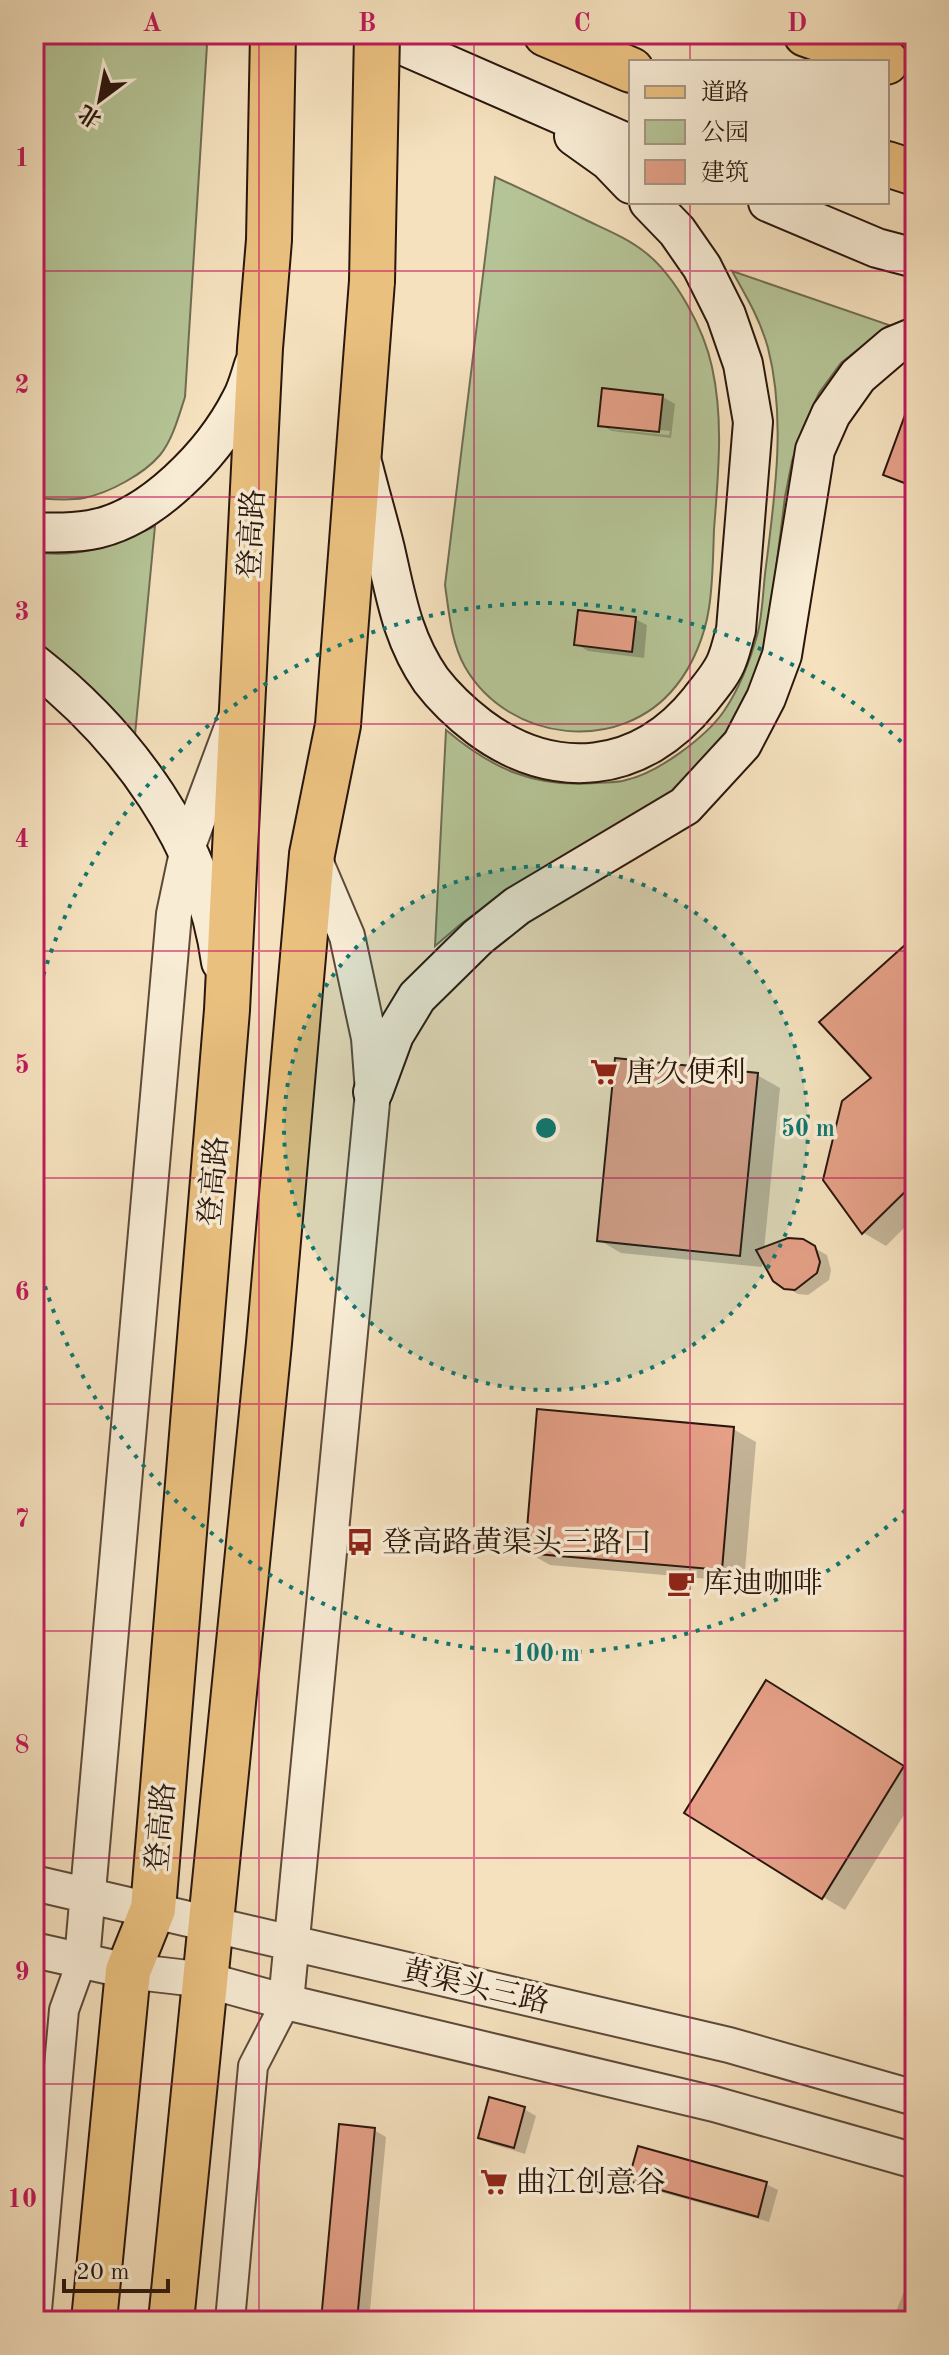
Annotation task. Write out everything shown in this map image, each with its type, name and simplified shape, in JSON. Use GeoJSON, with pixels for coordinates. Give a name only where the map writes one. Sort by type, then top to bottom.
{"type":"FeatureCollection","features":[{"type":"Feature","properties":{"kind":"main road","name":"登高路"},"geometry":{"type":"LineString","coordinates":[[94,2321],[128,1971],[153,1909],[227,1010],[260,348],[269,240],[273,34]]}},
{"type":"Feature","properties":{"kind":"main road","name":"登高路"},"geometry":{"type":"LineString","coordinates":[[171,2321],[269,1343],[312,854],[338,725],[372,281],[377,34]]}},
{"type":"Feature","properties":{"kind":"main road"},"geometry":{"type":"LineString","coordinates":[[377,34],[629,144]]}},
{"type":"Feature","properties":{"kind":"main road"},"geometry":{"type":"LineString","coordinates":[[546,34],[629,69]]}},
{"type":"Feature","properties":{"kind":"main road"},"geometry":{"type":"LineString","coordinates":[[806,34],[880,60]]}},
{"type":"Feature","properties":{"kind":"main road"},"geometry":{"type":"LineString","coordinates":[[889,63],[915,72]]}},
{"type":"Feature","properties":{"kind":"main road"},"geometry":{"type":"LineString","coordinates":[[519,98],[609,161],[629,182]]}},
{"type":"Feature","properties":{"kind":"main road"},"geometry":{"type":"LineString","coordinates":[[889,165],[915,173]]}},
{"type":"Feature","properties":{"kind":"main road"},"geometry":{"type":"LineString","coordinates":[[358,448],[384,547],[396,608],[414,651],[434,683],[466,716],[502,744],[542,758],[584,764],[621,757],[657,742],[684,719],[727,662],[736,630],[753,422],[743,364],[726,315],[702,267],[651,204]]}},
{"type":"Feature","properties":{"kind":"main road"},"geometry":{"type":"LineString","coordinates":[[773,204],[877,248],[915,258]]}},
{"type":"Feature","properties":{"kind":"main road"},"geometry":{"type":"LineString","coordinates":[[373,1092],[394,1035],[417,997],[468,946],[517,906],[685,806],[742,744],[766,698],[782,655],[815,450],[831,414],[858,376],[893,346],[915,337]]}},
{"type":"Feature","properties":{"kind":"main road"},"geometry":{"type":"LineString","coordinates":[[34,532],[92,530],[139,510],[164,492],[193,468],[220,434],[242,399],[260,348]]}},
{"type":"Feature","properties":{"kind":"main road"},"geometry":{"type":"LineString","coordinates":[[34,664],[82,704],[116,741],[167,812],[197,872],[217,933],[227,1010]]}},
{"type":"Feature","properties":{"kind":"street"},"geometry":{"type":"LineString","coordinates":[[36,2321],[64,2010],[82,1960],[174,914],[187,853],[242,691]]}},
{"type":"Feature","properties":{"kind":"street"},"geometry":{"type":"LineString","coordinates":[[230,2321],[253,2066],[286,2002],[373,1092],[369,1038],[347,936],[312,854]]}},
{"type":"Feature","properties":{"kind":"street","name":"黄渠头三路"},"geometry":{"type":"LineString","coordinates":[[34,1883],[729,2045],[915,2098]]}},
{"type":"Feature","properties":{"kind":"street","name":"黄渠头三路"},"geometry":{"type":"LineString","coordinates":[[34,1950],[128,1971],[206,1980],[286,2002],[714,2104],[915,2161]]}},
{"type":"Feature","properties":{"kind":"green space"},"geometry":{"type":"Polygon","coordinates":[[[34,34],[184,34],[207,45],[185,397],[169,442],[153,462],[115,487],[78,499],[34,498],[34,34]]]}},
{"type":"Feature","properties":{"kind":"green space"},"geometry":{"type":"Polygon","coordinates":[[[495,177],[618,235],[657,263],[678,290],[703,337],[716,387],[719,428],[711,589],[701,639],[682,678],[653,708],[626,723],[597,730],[566,731],[537,725],[509,712],[484,692],[465,667],[451,627],[445,585],[495,177]]]}},
{"type":"Feature","properties":{"kind":"green space"},"geometry":{"type":"Polygon","coordinates":[[[732,271],[889,325],[841,363],[819,393],[803,428],[785,497],[765,657],[731,732],[668,796],[517,884],[435,946],[446,730],[480,755],[534,779],[574,784],[623,781],[666,762],[706,732],[724,711],[744,673],[761,616],[778,429],[768,348],[757,317],[732,271]]]}},
{"type":"Feature","properties":{"kind":"green space"},"geometry":{"type":"Polygon","coordinates":[[[155,526],[134,745],[85,685],[34,644],[34,552],[66,554],[96,549],[155,526]]]}},
{"type":"Feature","properties":{"kind":"building"},"geometry":{"type":"Polygon","coordinates":[[[602,388],[663,395],[659,432],[598,426],[602,388]]]}},
{"type":"Feature","properties":{"kind":"building"},"geometry":{"type":"Polygon","coordinates":[[[912,396],[915,397],[915,487],[883,475],[912,396]]]}},
{"type":"Feature","properties":{"kind":"building"},"geometry":{"type":"Polygon","coordinates":[[[578,610],[636,617],[632,652],[574,645],[578,610]]]}},
{"type":"Feature","properties":{"kind":"building"},"geometry":{"type":"Polygon","coordinates":[[[915,936],[915,1182],[862,1234],[823,1180],[842,1101],[871,1078],[819,1022],[915,936]]]}},
{"type":"Feature","properties":{"kind":"building"},"geometry":{"type":"Polygon","coordinates":[[[615,1058],[758,1073],[740,1256],[597,1241],[615,1058]]]}},
{"type":"Feature","properties":{"kind":"building"},"geometry":{"type":"Polygon","coordinates":[[[788,1238],[803,1239],[815,1246],[820,1262],[817,1273],[795,1290],[784,1289],[773,1281],[756,1250],[788,1238]]]}},
{"type":"Feature","properties":{"kind":"building"},"geometry":{"type":"Polygon","coordinates":[[[537,1409],[734,1427],[722,1570],[525,1553],[537,1409]]]}},
{"type":"Feature","properties":{"kind":"building"},"geometry":{"type":"Polygon","coordinates":[[[766,1680],[904,1766],[822,1899],[684,1813],[766,1680]]]}},
{"type":"Feature","properties":{"kind":"building"},"geometry":{"type":"Polygon","coordinates":[[[489,2097],[525,2107],[514,2148],[478,2138],[489,2097]]]}},
{"type":"Feature","properties":{"kind":"building"},"geometry":{"type":"Polygon","coordinates":[[[339,2124],[375,2128],[357,2321],[321,2321],[339,2124]]]}},
{"type":"Feature","properties":{"kind":"building"},"geometry":{"type":"Polygon","coordinates":[[[638,2146],[767,2182],[758,2217],[628,2181],[638,2146]]]}},
{"type":"Feature","properties":{"kind":"place","name":"唐久便利"},"geometry":{"type":"Point","coordinates":[604,1072]}},
{"type":"Feature","properties":{"kind":"place","name":"登高路黄渠头三路口"},"geometry":{"type":"Point","coordinates":[360,1542]}},
{"type":"Feature","properties":{"kind":"place","name":"库迪咖啡"},"geometry":{"type":"Point","coordinates":[681,1583]}},
{"type":"Feature","properties":{"kind":"place","name":"曲江创意谷"},"geometry":{"type":"Point","coordinates":[494,2182]}}]}
